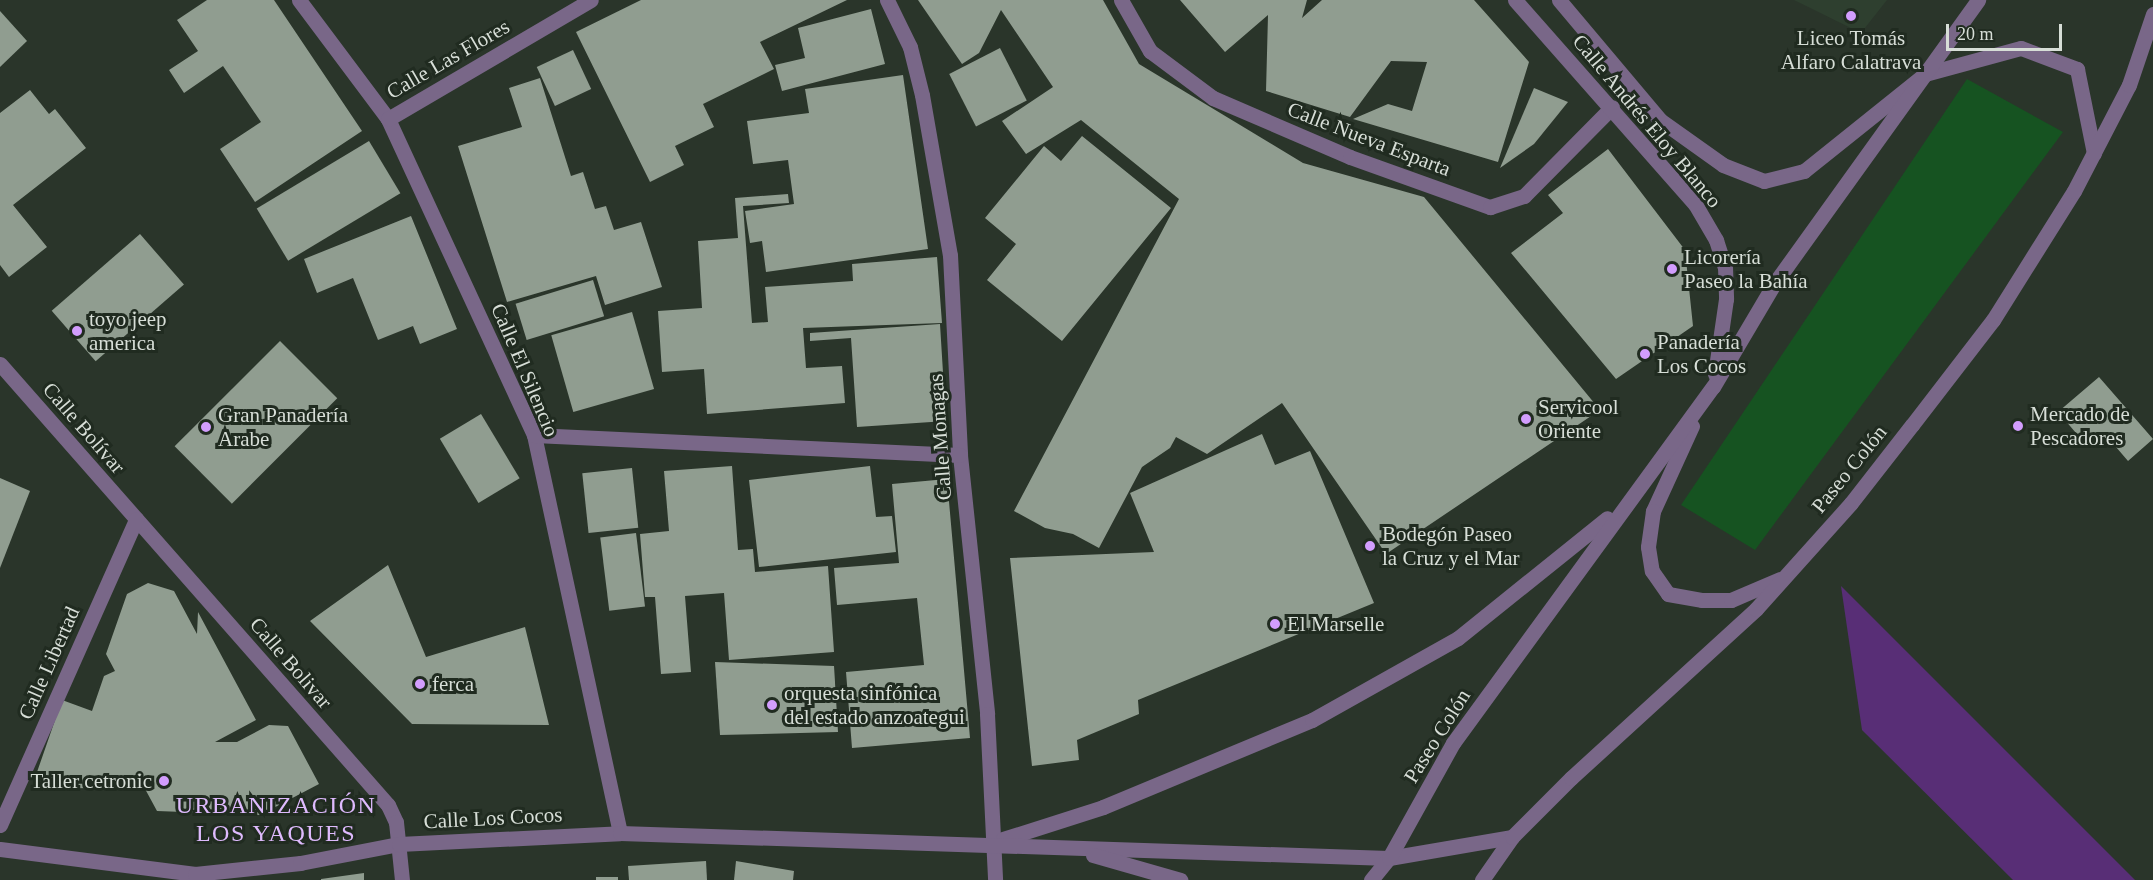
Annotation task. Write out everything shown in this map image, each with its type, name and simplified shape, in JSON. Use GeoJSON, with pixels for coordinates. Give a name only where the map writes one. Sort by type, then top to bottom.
{"type":"FeatureCollection","features":[{"type":"Feature","properties":{"kind":"street","name":"Calle El Silencio"},"geometry":{"type":"LineString","coordinates":[[298,0],[387,119],[534,435],[620,833]]}},
{"type":"Feature","properties":{"kind":"street","name":"Calle Las Flores"},"geometry":{"type":"LineString","coordinates":[[387,119],[591,0]]}},
{"type":"Feature","properties":{"kind":"street","name":"Calle Monagas"},"geometry":{"type":"LineString","coordinates":[[887,0],[910,48],[922,95],[950,255],[960,455],[987,714],[992,843],[996,880]]}},
{"type":"Feature","properties":{"kind":"street","name":"Calle Nueva Esparta"},"geometry":{"type":"LineString","coordinates":[[1121,0],[1150,51],[1213,99],[1350,157],[1490,207],[1524,196],[1612,107]]}},
{"type":"Feature","properties":{"kind":"street","name":"Calle Andrés Eloy Blanco"},"geometry":{"type":"LineString","coordinates":[[1515,0],[1612,107],[1695,204],[1716,240],[1725,267],[1726,299],[1713,387]]}},
{"type":"Feature","properties":{"kind":"street","name":"Calle Andrés Eloy Blanco"},"geometry":{"type":"LineString","coordinates":[[1559,0],[1660,120],[1723,165],[1764,181],[1804,171],[1925,74]]}},
{"type":"Feature","properties":{"kind":"street","name":"Paseo Colón"},"geometry":{"type":"LineString","coordinates":[[1371,880],[1389,858],[1453,743],[1625,504],[1713,387],[1774,284],[1978,0]]}},
{"type":"Feature","properties":{"kind":"street","name":"Paseo Colón"},"geometry":{"type":"LineString","coordinates":[[1482,880],[1512,837],[1571,778],[1756,609],[1851,503],[1993,320],[2047,237],[2094,153],[2141,58],[2153,14]]}},
{"type":"Feature","properties":{"kind":"street"},"geometry":{"type":"LineString","coordinates":[[1925,74],[2021,48],[2077,69],[2094,153]]}},
{"type":"Feature","properties":{"kind":"street","name":"Calle Bolívar"},"geometry":{"type":"LineString","coordinates":[[0,364],[136,519]]}},
{"type":"Feature","properties":{"kind":"street"},"geometry":{"type":"LineString","coordinates":[[1713,387],[1653,511],[1648,547],[1652,571],[1668,594],[1702,600],[1731,600],[1785,577]]}},
{"type":"Feature","properties":{"kind":"street"},"geometry":{"type":"LineString","coordinates":[[534,435],[960,455]]}},
{"type":"Feature","properties":{"kind":"street"},"geometry":{"type":"LineString","coordinates":[[992,843],[1103,807],[1312,720],[1458,638],[1625,504]]}},
{"type":"Feature","properties":{"kind":"street","name":"Calle Libertad"},"geometry":{"type":"LineString","coordinates":[[0,825],[136,519]]}},
{"type":"Feature","properties":{"kind":"street","name":"Calle Bolivar"},"geometry":{"type":"LineString","coordinates":[[136,519],[388,805],[396,822],[399,844]]}},
{"type":"Feature","properties":{"kind":"street","name":"Calle Los Cocos"},"geometry":{"type":"LineString","coordinates":[[0,849],[195,874],[300,863],[399,844],[620,833],[992,843]]}},
{"type":"Feature","properties":{"kind":"street"},"geometry":{"type":"LineString","coordinates":[[992,843],[1389,858],[1512,837]]}},
{"type":"Feature","properties":{"kind":"street"},"geometry":{"type":"LineString","coordinates":[[992,843],[1110,857],[1180,880]]}},
{"type":"Feature","properties":{"kind":"street"},"geometry":{"type":"LineString","coordinates":[[399,844],[402,880]]}},
{"type":"Feature","properties":{"kind":"shaded area","name":"Liceo Tomás Alfaro Calatrava"},"geometry":{"type":"Polygon","coordinates":[[[1794,0],[1887,0],[1861,33],[1794,0]]]}},
{"type":"Feature","properties":{"kind":"shaded area"},"geometry":{"type":"Polygon","coordinates":[[[1841,586],[2135,880],[2013,880],[1862,730],[1841,586]]]}},
{"type":"Feature","properties":{"kind":"green space"},"geometry":{"type":"Polygon","coordinates":[[[1967,79],[2063,132],[1755,550],[1681,505],[1967,79]]]}},
{"type":"Feature","properties":{"kind":"building"},"geometry":{"type":"Polygon","coordinates":[[[207,0],[274,0],[362,131],[255,202],[220,149],[261,122],[223,66],[184,93],[169,70],[198,51],[177,20],[207,0]]]}},
{"type":"Feature","properties":{"kind":"building"},"geometry":{"type":"Polygon","coordinates":[[[641,0],[847,0],[760,42],[774,69],[703,104],[714,127],[675,146],[684,165],[650,182],[576,32],[641,0]]]}},
{"type":"Feature","properties":{"kind":"building"},"geometry":{"type":"Polygon","coordinates":[[[918,0],[1103,0],[1139,64],[1303,163],[1424,197],[1600,410],[1386,554],[1282,403],[1207,454],[1176,437],[1170,448],[1142,467],[1099,548],[1073,534],[1045,528],[1014,511],[1179,199],[1081,120],[1026,154],[1002,121],[1053,87],[1001,10],[979,53],[962,64],[918,0]]]}},
{"type":"Feature","properties":{"kind":"building"},"geometry":{"type":"Polygon","coordinates":[[[1180,0],[1307,0],[1302,18],[1322,0],[1474,0],[1529,62],[1498,162],[1353,119],[1388,104],[1412,111],[1427,62],[1391,61],[1350,117],[1266,91],[1268,15],[1225,52],[1180,0]]]}},
{"type":"Feature","properties":{"kind":"building"},"geometry":{"type":"Polygon","coordinates":[[[871,9],[885,64],[782,91],[775,65],[805,58],[798,28],[871,9]]]}},
{"type":"Feature","properties":{"kind":"building"},"geometry":{"type":"Polygon","coordinates":[[[0,11],[27,41],[0,67],[0,11]]]}},
{"type":"Feature","properties":{"kind":"building"},"geometry":{"type":"Polygon","coordinates":[[[1000,48],[1027,101],[976,126],[949,74],[1000,48]]]}},
{"type":"Feature","properties":{"kind":"building"},"geometry":{"type":"Polygon","coordinates":[[[573,50],[591,89],[555,106],[537,67],[573,50]]]}},
{"type":"Feature","properties":{"kind":"building"},"geometry":{"type":"Polygon","coordinates":[[[903,75],[928,249],[766,272],[762,241],[750,243],[745,211],[794,204],[788,160],[753,164],[747,121],[809,113],[805,89],[903,75]]]}},
{"type":"Feature","properties":{"kind":"building"},"geometry":{"type":"Polygon","coordinates":[[[540,78],[571,176],[583,172],[595,209],[606,206],[614,230],[641,222],[662,287],[605,305],[596,276],[507,302],[458,146],[522,127],[509,88],[540,78]]]}},
{"type":"Feature","properties":{"kind":"building"},"geometry":{"type":"Polygon","coordinates":[[[1534,88],[1568,102],[1534,144],[1500,168],[1534,88]]]}},
{"type":"Feature","properties":{"kind":"building"},"geometry":{"type":"Polygon","coordinates":[[[30,90],[49,114],[55,109],[86,148],[13,205],[47,247],[9,277],[0,265],[0,113],[30,90]]]}},
{"type":"Feature","properties":{"kind":"building"},"geometry":{"type":"Polygon","coordinates":[[[1082,136],[1171,208],[1062,341],[987,280],[1016,244],[985,218],[1044,146],[1061,161],[1082,136]]]}},
{"type":"Feature","properties":{"kind":"building"},"geometry":{"type":"Polygon","coordinates":[[[369,141],[400,193],[288,261],[257,208],[369,141]]]}},
{"type":"Feature","properties":{"kind":"building"},"geometry":{"type":"Polygon","coordinates":[[[1608,149],[1685,250],[1693,326],[1616,379],[1511,253],[1563,213],[1548,195],[1608,149]]]}},
{"type":"Feature","properties":{"kind":"building"},"geometry":{"type":"Polygon","coordinates":[[[788,194],[789,203],[743,206],[752,323],[768,322],[765,287],[853,281],[852,264],[937,257],[942,323],[803,328],[806,368],[842,366],[845,403],[707,414],[704,369],[662,372],[658,311],[702,308],[698,241],[738,238],[735,198],[788,194]]]}},
{"type":"Feature","properties":{"kind":"building"},"geometry":{"type":"Polygon","coordinates":[[[411,216],[457,329],[420,344],[413,326],[378,340],[353,278],[317,293],[304,259],[411,216]]]}},
{"type":"Feature","properties":{"kind":"building"},"geometry":{"type":"Polygon","coordinates":[[[140,234],[184,285],[96,361],[52,311],[140,234]]]}},
{"type":"Feature","properties":{"kind":"building"},"geometry":{"type":"Polygon","coordinates":[[[593,280],[604,316],[527,340],[516,304],[593,280]]]}},
{"type":"Feature","properties":{"kind":"building"},"geometry":{"type":"Polygon","coordinates":[[[632,312],[654,389],[573,412],[551,335],[632,312]]]}},
{"type":"Feature","properties":{"kind":"building"},"geometry":{"type":"Polygon","coordinates":[[[940,324],[946,421],[857,427],[851,338],[810,341],[810,333],[940,324]]]}},
{"type":"Feature","properties":{"kind":"building"},"geometry":{"type":"Polygon","coordinates":[[[280,341],[337,398],[232,504],[175,446],[280,341]]]}},
{"type":"Feature","properties":{"kind":"building"},"geometry":{"type":"Polygon","coordinates":[[[2099,377],[2153,439],[2128,461],[2104,433],[2088,447],[2058,412],[2099,377]]]}},
{"type":"Feature","properties":{"kind":"building"},"geometry":{"type":"Polygon","coordinates":[[[481,414],[520,478],[478,503],[440,439],[481,414]]]}},
{"type":"Feature","properties":{"kind":"building"},"geometry":{"type":"Polygon","coordinates":[[[1262,434],[1275,465],[1310,451],[1374,603],[1138,700],[1139,714],[1077,740],[1079,760],[1032,766],[1010,558],[1154,552],[1130,493],[1262,434]]]}},
{"type":"Feature","properties":{"kind":"building"},"geometry":{"type":"Polygon","coordinates":[[[732,466],[738,550],[753,549],[755,572],[828,566],[834,652],[729,660],[724,593],[685,596],[691,672],[661,674],[655,597],[645,597],[640,534],[669,531],[664,471],[732,466]]]}},
{"type":"Feature","properties":{"kind":"building"},"geometry":{"type":"Polygon","coordinates":[[[870,466],[876,517],[892,516],[896,552],[759,567],[749,480],[870,466]]]}},
{"type":"Feature","properties":{"kind":"building"},"geometry":{"type":"Polygon","coordinates":[[[632,468],[638,528],[589,533],[582,473],[632,468]]]}},
{"type":"Feature","properties":{"kind":"building"},"geometry":{"type":"Polygon","coordinates":[[[0,478],[30,491],[0,568],[0,478]]]}},
{"type":"Feature","properties":{"kind":"building"},"geometry":{"type":"Polygon","coordinates":[[[947,479],[970,738],[852,748],[846,672],[924,665],[917,598],[837,605],[834,568],[899,563],[892,484],[947,479]]]}},
{"type":"Feature","properties":{"kind":"building"},"geometry":{"type":"Polygon","coordinates":[[[636,533],[645,606],[609,611],[600,537],[636,533]]]}},
{"type":"Feature","properties":{"kind":"building"},"geometry":{"type":"Polygon","coordinates":[[[388,565],[426,657],[525,627],[549,725],[412,724],[310,621],[388,565]]]}},
{"type":"Feature","properties":{"kind":"building"},"geometry":{"type":"Polygon","coordinates":[[[148,583],[174,591],[197,634],[198,612],[256,720],[215,742],[237,742],[269,725],[288,726],[319,784],[260,815],[157,811],[144,787],[35,789],[36,775],[62,700],[92,711],[104,676],[115,671],[106,654],[127,594],[148,583]]]}},
{"type":"Feature","properties":{"kind":"building"},"geometry":{"type":"Polygon","coordinates":[[[715,662],[834,666],[838,732],[720,735],[715,662]]]}},
{"type":"Feature","properties":{"kind":"building"},"geometry":{"type":"Polygon","coordinates":[[[706,861],[707,880],[629,880],[628,866],[706,861]]]}},
{"type":"Feature","properties":{"kind":"building"},"geometry":{"type":"Polygon","coordinates":[[[736,861],[794,871],[793,880],[734,880],[736,861]]]}},
{"type":"Feature","properties":{"kind":"building"},"geometry":{"type":"Polygon","coordinates":[[[364,873],[364,880],[321,880],[321,879],[364,873]]]}},
{"type":"Feature","properties":{"kind":"building"},"geometry":{"type":"Polygon","coordinates":[[[596,877],[618,877],[618,880],[596,880],[596,877]]]}},
{"type":"Feature","properties":{"kind":"place","name":"Liceo Tomás Alfaro Calatrava"},"geometry":{"type":"Point","coordinates":[1851,16]}},
{"type":"Feature","properties":{"kind":"place","name":"Licorería Paseo la Bahía"},"geometry":{"type":"Point","coordinates":[1672,269]}},
{"type":"Feature","properties":{"kind":"place","name":"toyo jeep america"},"geometry":{"type":"Point","coordinates":[77,331]}},
{"type":"Feature","properties":{"kind":"place","name":"Panadería Los Cocos"},"geometry":{"type":"Point","coordinates":[1645,354]}},
{"type":"Feature","properties":{"kind":"place","name":"Servicool Oriente"},"geometry":{"type":"Point","coordinates":[1526,419]}},
{"type":"Feature","properties":{"kind":"place","name":"Mercado de Pescadores"},"geometry":{"type":"Point","coordinates":[2018,426]}},
{"type":"Feature","properties":{"kind":"place","name":"Gran Panadería Arabe"},"geometry":{"type":"Point","coordinates":[206,427]}},
{"type":"Feature","properties":{"kind":"place","name":"Bodegón Paseo la Cruz y el Mar"},"geometry":{"type":"Point","coordinates":[1370,546]}},
{"type":"Feature","properties":{"kind":"place","name":"El Marselle"},"geometry":{"type":"Point","coordinates":[1275,624]}},
{"type":"Feature","properties":{"kind":"place","name":"ferca"},"geometry":{"type":"Point","coordinates":[420,684]}},
{"type":"Feature","properties":{"kind":"place","name":"orquesta sinfónica del estado anzoategui"},"geometry":{"type":"Point","coordinates":[772,705]}},
{"type":"Feature","properties":{"kind":"place","name":"Taller cetronic"},"geometry":{"type":"Point","coordinates":[164,781]}},
{"type":"Feature","properties":{"kind":"district","name":"URBANIZACIÓN LOS YAQUES"},"geometry":{"type":"Point","coordinates":[276,820]}}]}
